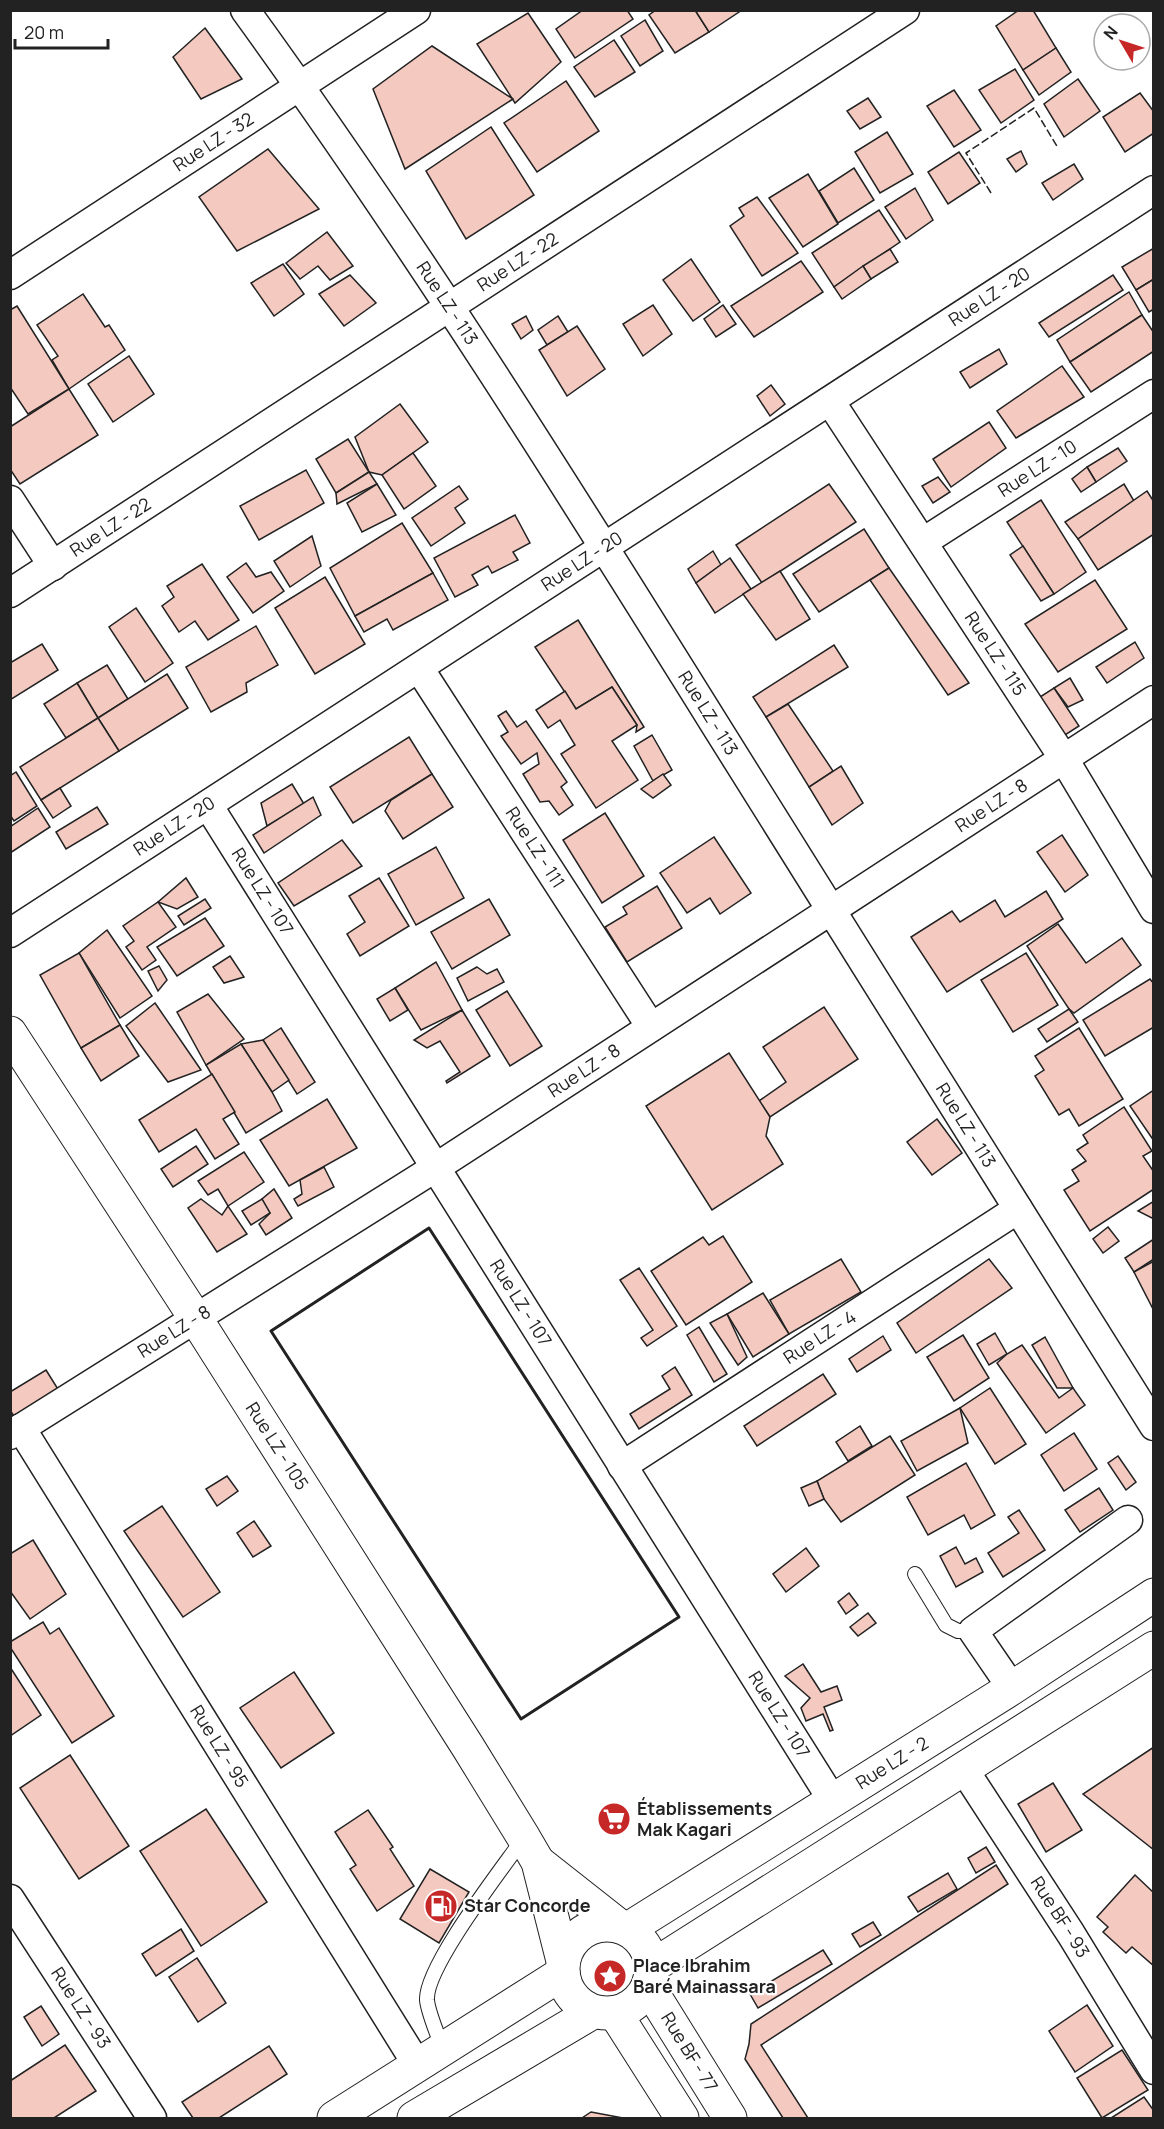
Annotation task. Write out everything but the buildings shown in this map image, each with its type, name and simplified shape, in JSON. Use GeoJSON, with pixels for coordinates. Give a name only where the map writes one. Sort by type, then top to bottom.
{"type":"FeatureCollection","features":[{"type":"Feature","properties":{"kind":"main road","name":"Rue LZ - 105"},"geometry":{"type":"LineString","coordinates":[[10,1033],[196,1318],[531,1850],[563,1967]]}},
{"type":"Feature","properties":{"kind":"main road","name":"Rue LZ - 2"},"geometry":{"type":"LineString","coordinates":[[623,1927],[833,1801],[1154,1595]]}},
{"type":"Feature","properties":{"kind":"main road"},"geometry":{"type":"LineString","coordinates":[[650,1976],[963,1768],[1154,1648]]}},
{"type":"Feature","properties":{"kind":"main road","name":"Rue LZ - 105"},"geometry":{"type":"LineString","coordinates":[[531,1850],[623,1927]]}},
{"type":"Feature","properties":{"kind":"main road"},"geometry":{"type":"LineString","coordinates":[[414,2118],[604,2012],[625,2010],[635,2004],[642,1996],[650,1976],[650,1955],[645,1945],[623,1927],[595,1926],[574,1939],[567,1949],[563,1967],[565,1986],[572,1997],[604,2012],[682,2118]]}},
{"type":"Feature","properties":{"kind":"main road"},"geometry":{"type":"LineString","coordinates":[[333,2118],[430,2057],[563,1967]]}},
{"type":"Feature","properties":{"kind":"main road","name":"Rue BF - 77"},"geometry":{"type":"LineString","coordinates":[[650,1976],[730,2118]]}},
{"type":"Feature","properties":{"kind":"street","name":"Rue LZ - 113"},"geometry":{"type":"LineString","coordinates":[[245,10],[300,85],[450,306],[605,547],[1154,1426]]}},
{"type":"Feature","properties":{"kind":"street","name":"Rue LZ - 32"},"geometry":{"type":"LineString","coordinates":[[10,275],[416,10]]}},
{"type":"Feature","properties":{"kind":"street","name":"Rue LZ - 22"},"geometry":{"type":"LineString","coordinates":[[10,593],[905,10]]}},
{"type":"Feature","properties":{"kind":"street","name":"Rue LZ - 20"},"geometry":{"type":"LineString","coordinates":[[10,933],[1154,190]]}},
{"type":"Feature","properties":{"kind":"street","name":"Rue LZ - 10"},"geometry":{"type":"LineString","coordinates":[[923,542],[1154,394]]}},
{"type":"Feature","properties":{"kind":"street","name":"Rue LZ - 115"},"geometry":{"type":"LineString","coordinates":[[830,401],[1064,759],[1154,909]]}},
{"type":"Feature","properties":{"kind":"street"},"geometry":{"type":"LineString","coordinates":[[10,500],[53,566]]}},
{"type":"Feature","properties":{"kind":"street","name":"Rue LZ - 111"},"geometry":{"type":"LineString","coordinates":[[419,668],[651,1027]]}},
{"type":"Feature","properties":{"kind":"street","name":"Rue LZ - 8"},"geometry":{"type":"LineString","coordinates":[[16,1431],[435,1168],[1154,700]]}},
{"type":"Feature","properties":{"kind":"street","name":"Rue LZ - 107"},"geometry":{"type":"LineString","coordinates":[[208,806],[833,1801]]}},
{"type":"Feature","properties":{"kind":"street","name":"Rue LZ - 4"},"geometry":{"type":"LineString","coordinates":[[622,1466],[1018,1209]]}},
{"type":"Feature","properties":{"kind":"street","name":"Rue LZ - 95"},"geometry":{"type":"LineString","coordinates":[[16,1431],[430,2057]]}},
{"type":"Feature","properties":{"kind":"street"},"geometry":{"type":"LineString","coordinates":[[1012,1688],[973,1631],[1128,1520]]}},
{"type":"Feature","properties":{"kind":"street","name":"Rue BF - 93"},"geometry":{"type":"LineString","coordinates":[[963,1768],[1071,1934],[1154,2070]]}},
{"type":"Feature","properties":{"kind":"street","name":"Rue LZ - 93"},"geometry":{"type":"LineString","coordinates":[[10,1899],[152,2118]]}},
{"type":"Feature","properties":{"kind":"lane"},"geometry":{"type":"LineString","coordinates":[[915,1574],[946,1624],[958,1631],[973,1631]]}},
{"type":"Feature","properties":{"kind":"lane"},"geometry":{"type":"LineString","coordinates":[[430,2057],[427,2000],[433,1974],[446,1950],[531,1850]]}},
{"type":"Feature","properties":{"kind":"fence"},"geometry":{"type":"LineString","coordinates":[[991,193],[966,153],[1034,108],[1058,148]]}},
{"type":"Feature","properties":{"kind":"wall"},"geometry":{"type":"LineString","coordinates":[[429,1228],[679,1617],[521,1719],[271,1331],[429,1228]]}},
{"type":"Feature","properties":{"kind":"place","name":"Établissements Mak Kagari"},"geometry":{"type":"Point","coordinates":[614,1819]}},
{"type":"Feature","properties":{"kind":"place","name":"Star Concorde"},"geometry":{"type":"Point","coordinates":[441,1906]}},
{"type":"Feature","properties":{"kind":"place","name":"Place Ibrahim Baré Mainassara"},"geometry":{"type":"Point","coordinates":[610,1976]}}]}
